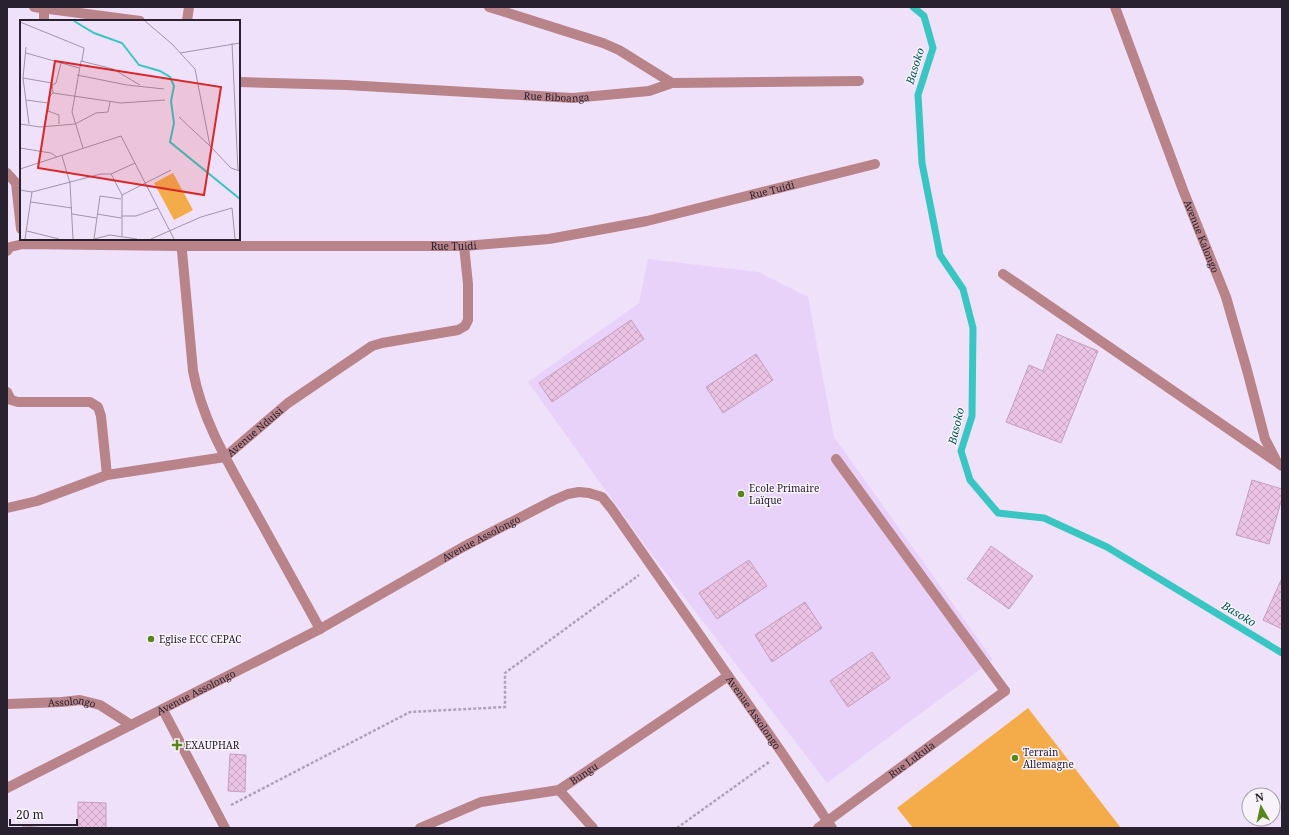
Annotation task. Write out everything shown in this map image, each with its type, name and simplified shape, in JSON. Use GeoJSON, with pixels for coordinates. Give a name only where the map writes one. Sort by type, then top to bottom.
{"type":"FeatureCollection","features":[{"type":"Feature","properties":{"kind":"street"},"geometry":{"type":"LineString","coordinates":[[34,7],[132,20]]}},
{"type":"Feature","properties":{"kind":"street"},"geometry":{"type":"LineString","coordinates":[[187,20],[189,7]]}},
{"type":"Feature","properties":{"kind":"street"},"geometry":{"type":"LineString","coordinates":[[489,7],[603,43],[619,50],[672,83],[860,81]]}},
{"type":"Feature","properties":{"kind":"street","name":"Avenue Kalongo"},"geometry":{"type":"LineString","coordinates":[[1116,7],[1183,190],[1226,298],[1265,439],[1279,464]]}},
{"type":"Feature","properties":{"kind":"street"},"geometry":{"type":"LineString","coordinates":[[44,9],[44,20]]}},
{"type":"Feature","properties":{"kind":"street","name":"Rue Biboanga"},"geometry":{"type":"LineString","coordinates":[[240,82],[346,85],[573,98],[649,91],[672,83]]}},
{"type":"Feature","properties":{"kind":"street","name":"Rue Tuidi"},"geometry":{"type":"LineString","coordinates":[[22,242],[181,242],[464,246],[549,239],[647,221],[875,164]]}},
{"type":"Feature","properties":{"kind":"street"},"geometry":{"type":"LineString","coordinates":[[7,173],[18,181],[20,213]]}},
{"type":"Feature","properties":{"kind":"street"},"geometry":{"type":"LineString","coordinates":[[7,251],[10,247],[22,242]]}},
{"type":"Feature","properties":{"kind":"street"},"geometry":{"type":"LineString","coordinates":[[181,242],[193,371],[202,406],[225,458],[320,629]]}},
{"type":"Feature","properties":{"kind":"street","name":"Avenue Nduisi"},"geometry":{"type":"LineString","coordinates":[[7,508],[37,501],[107,475],[225,458],[288,404],[372,346],[458,330],[465,326],[468,320],[468,284],[464,246]]}},
{"type":"Feature","properties":{"kind":"street"},"geometry":{"type":"LineString","coordinates":[[1003,274],[1279,464]]}},
{"type":"Feature","properties":{"kind":"street"},"geometry":{"type":"LineString","coordinates":[[7,392],[11,400],[18,402],[90,402],[98,407],[101,416],[107,475]]}},
{"type":"Feature","properties":{"kind":"street","name":"Rue Lukula"},"geometry":{"type":"LineString","coordinates":[[818,828],[830,825],[1005,691],[836,459]]}},
{"type":"Feature","properties":{"kind":"street","name":"Avenue Assolongo"},"geometry":{"type":"LineString","coordinates":[[7,788],[320,629],[463,546],[568,494],[579,492],[602,497],[611,508],[782,753],[830,825]]}},
{"type":"Feature","properties":{"kind":"street","name":"Bungu"},"geometry":{"type":"LineString","coordinates":[[420,828],[481,802],[559,790],[728,676]]}},
{"type":"Feature","properties":{"kind":"street","name":"Assolongo"},"geometry":{"type":"LineString","coordinates":[[7,704],[80,700],[100,705],[131,725]]}},
{"type":"Feature","properties":{"kind":"street"},"geometry":{"type":"LineString","coordinates":[[163,710],[225,828]]}},
{"type":"Feature","properties":{"kind":"street"},"geometry":{"type":"LineString","coordinates":[[559,790],[594,828]]}},
{"type":"Feature","properties":{"kind":"path"},"geometry":{"type":"LineString","coordinates":[[217,812],[410,712],[505,707],[505,673],[652,566]]}},
{"type":"Feature","properties":{"kind":"path"},"geometry":{"type":"LineString","coordinates":[[677,828],[782,753]]}},
{"type":"Feature","properties":{"kind":"shaded area","name":"Ecole Primaire Laïque"},"geometry":{"type":"Polygon","coordinates":[[[648,259],[758,272],[808,297],[834,437],[993,660],[827,783],[649,551],[528,382],[639,303],[648,259]]]}},
{"type":"Feature","properties":{"kind":"shaded area","name":"Terrain Allemagne"},"geometry":{"type":"Polygon","coordinates":[[[1028,708],[1121,828],[913,828],[897,808],[1028,708]]]}},
{"type":"Feature","properties":{"kind":"building"},"geometry":{"type":"Polygon","coordinates":[[[631,320],[644,339],[552,402],[539,383],[631,320]]]}},
{"type":"Feature","properties":{"kind":"building"},"geometry":{"type":"Polygon","coordinates":[[[1057,334],[1098,351],[1061,443],[1006,422],[1029,365],[1043,371],[1057,334]]]}},
{"type":"Feature","properties":{"kind":"building"},"geometry":{"type":"Polygon","coordinates":[[[756,354],[773,380],[723,413],[706,387],[756,354]]]}},
{"type":"Feature","properties":{"kind":"building"},"geometry":{"type":"Polygon","coordinates":[[[1252,480],[1282,489],[1282,498],[1269,544],[1236,535],[1252,480]]]}},
{"type":"Feature","properties":{"kind":"building"},"geometry":{"type":"Polygon","coordinates":[[[991,546],[1033,576],[1009,609],[967,579],[991,546]]]}},
{"type":"Feature","properties":{"kind":"building"},"geometry":{"type":"Polygon","coordinates":[[[749,560],[767,586],[717,619],[699,593],[749,560]]]}},
{"type":"Feature","properties":{"kind":"building"},"geometry":{"type":"Polygon","coordinates":[[[1282,578],[1282,629],[1263,620],[1282,578]]]}},
{"type":"Feature","properties":{"kind":"building"},"geometry":{"type":"Polygon","coordinates":[[[805,602],[822,628],[772,662],[755,635],[805,602]]]}},
{"type":"Feature","properties":{"kind":"building"},"geometry":{"type":"Polygon","coordinates":[[[872,652],[890,678],[848,707],[830,681],[872,652]]]}},
{"type":"Feature","properties":{"kind":"building"},"geometry":{"type":"Polygon","coordinates":[[[230,754],[246,755],[245,792],[228,791],[230,754]]]}},
{"type":"Feature","properties":{"kind":"building"},"geometry":{"type":"Polygon","coordinates":[[[78,802],[106,803],[106,828],[78,828],[78,802]]]}},
{"type":"Feature","properties":{"kind":"building"},"geometry":{"type":"Polygon","coordinates":[[[23,826],[49,828],[23,828],[23,826]]]}},
{"type":"Feature","properties":{"kind":"waterway","name":"Basoko"},"geometry":{"type":"LineString","coordinates":[[913,7],[924,16],[933,48],[918,95],[922,163],[940,255],[963,289],[973,328],[972,416],[961,451],[970,480],[998,513],[1044,518],[1107,547],[1282,653]]}},
{"type":"Feature","properties":{"kind":"place","name":"Ecole Primaire Laïque"},"geometry":{"type":"Point","coordinates":[741,494]}},
{"type":"Feature","properties":{"kind":"place","name":"Eglise ECC CEPAC"},"geometry":{"type":"Point","coordinates":[151,639]}},
{"type":"Feature","properties":{"kind":"place","name":"EXAUPHAR"},"geometry":{"type":"Point","coordinates":[177,745]}},
{"type":"Feature","properties":{"kind":"place","name":"Terrain Allemagne"},"geometry":{"type":"Point","coordinates":[1015,758]}}]}
